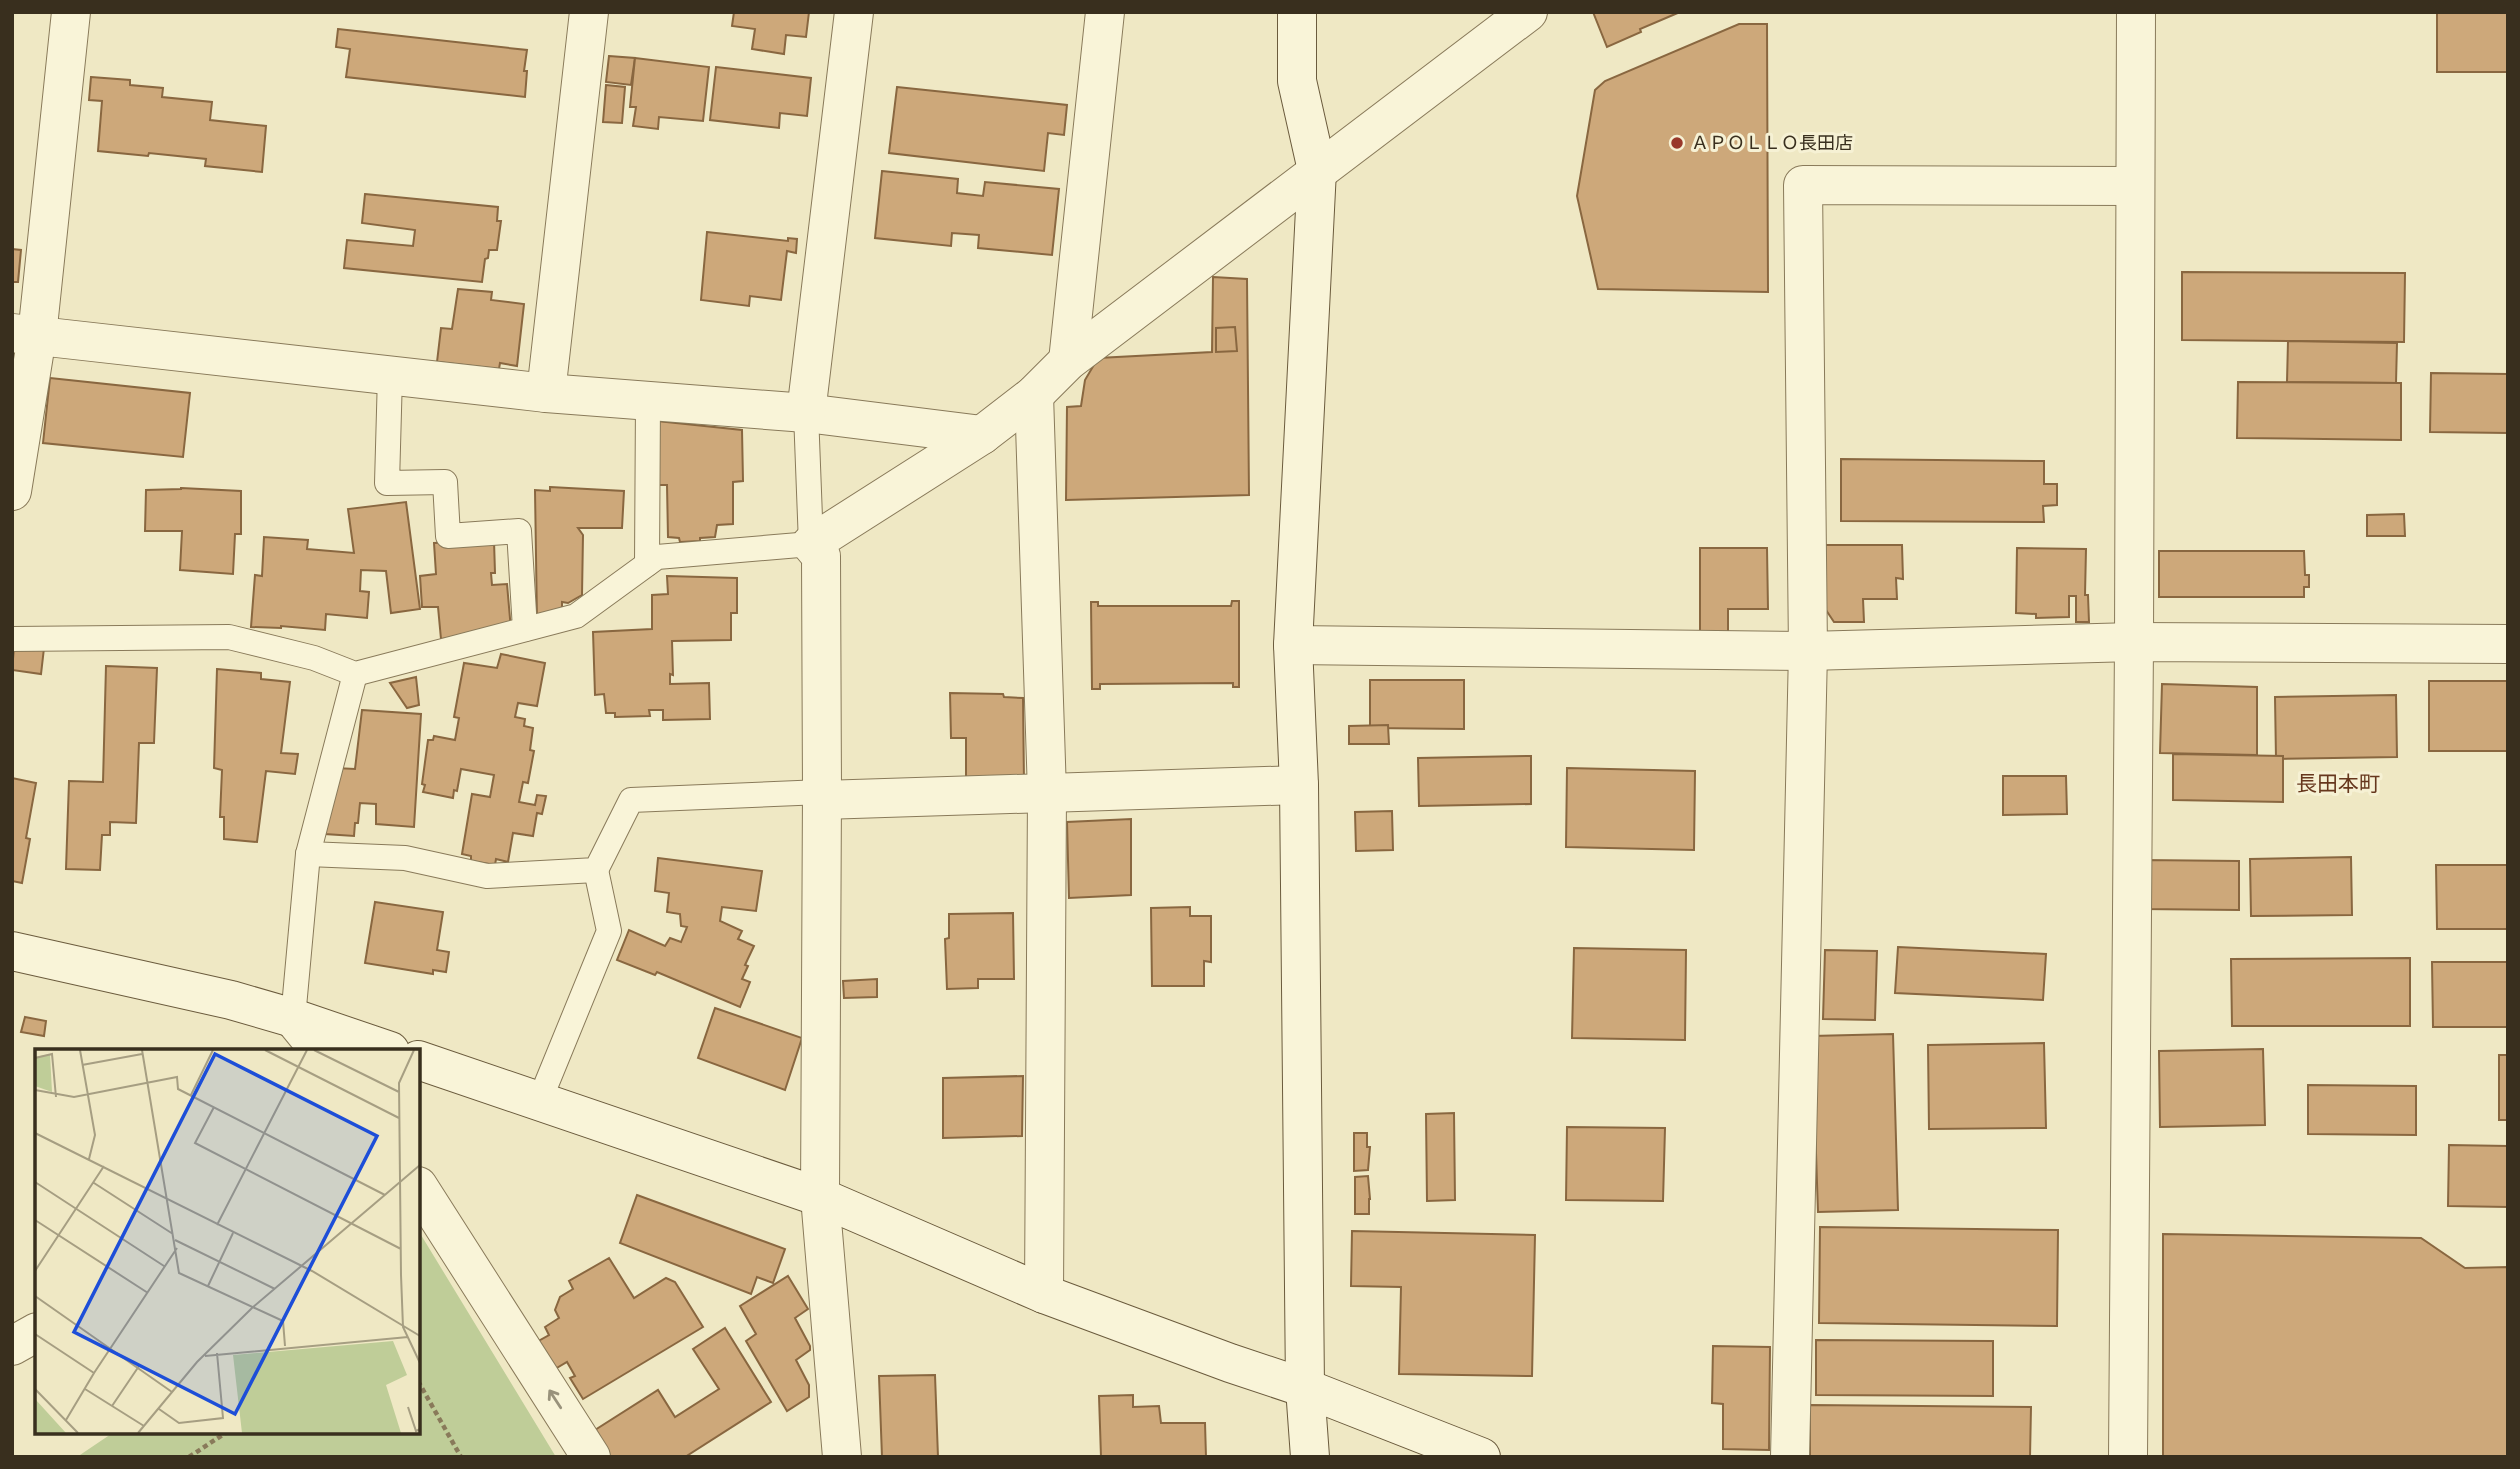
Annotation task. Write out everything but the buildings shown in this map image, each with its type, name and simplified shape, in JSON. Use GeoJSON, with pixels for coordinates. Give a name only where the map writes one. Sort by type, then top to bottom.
{"type":"FeatureCollection","features":[{"type":"Feature","properties":{"kind":"street"},"geometry":{"type":"LineString","coordinates":[[12,491],[25,334],[71,12]]}},
{"type":"Feature","properties":{"kind":"street"},"geometry":{"type":"LineString","coordinates":[[546,393],[589,12]]}},
{"type":"Feature","properties":{"kind":"street"},"geometry":{"type":"LineString","coordinates":[[806,413],[854,12]]}},
{"type":"Feature","properties":{"kind":"street"},"geometry":{"type":"LineString","coordinates":[[1068,361],[1105,12]]}},
{"type":"Feature","properties":{"kind":"street"},"geometry":{"type":"LineString","coordinates":[[1297,12],[1297,81],[1317,170],[1293,645],[1299,785],[1306,1388],[1310,1457]]}},
{"type":"Feature","properties":{"kind":"street"},"geometry":{"type":"LineString","coordinates":[[842,1457],[820,1197],[821,556],[811,544],[982,435],[1034,395],[1068,361],[1272,209],[1317,170],[1528,12]]}},
{"type":"Feature","properties":{"kind":"street"},"geometry":{"type":"LineString","coordinates":[[2128,1457],[2136,12]]}},
{"type":"Feature","properties":{"kind":"street"},"geometry":{"type":"LineString","coordinates":[[1790,1457],[1808,651],[1803,185],[2135,186]]}},
{"type":"Feature","properties":{"kind":"street"},"geometry":{"type":"LineString","coordinates":[[25,334],[546,393],[806,413],[982,435]]}},
{"type":"Feature","properties":{"kind":"street"},"geometry":{"type":"LineString","coordinates":[[1034,395],[1047,793],[1044,1294]]}},
{"type":"Feature","properties":{"kind":"street"},"geometry":{"type":"LineString","coordinates":[[1293,645],[1808,651],[2134,642],[2508,643]]}},
{"type":"Feature","properties":{"kind":"street"},"geometry":{"type":"LineString","coordinates":[[822,796],[1047,793],[1299,785]]}},
{"type":"Feature","properties":{"kind":"street"},"geometry":{"type":"LineString","coordinates":[[12,951],[231,1000],[384,1049]]}},
{"type":"Feature","properties":{"kind":"street"},"geometry":{"type":"LineString","coordinates":[[293,1018],[318,1049]]}},
{"type":"Feature","properties":{"kind":"street"},"geometry":{"type":"LineString","coordinates":[[420,1061],[820,1197],[1044,1294],[1230,1363],[1306,1388],[1481,1457]]}},
{"type":"Feature","properties":{"kind":"street"},"geometry":{"type":"LineString","coordinates":[[420,1189],[592,1457]]}},
{"type":"Feature","properties":{"kind":"street"},"geometry":{"type":"LineString","coordinates":[[12,1346],[35,1333]]}},
{"type":"Feature","properties":{"kind":"lane"},"geometry":{"type":"LineString","coordinates":[[390,375],[387,483],[445,482],[448,536],[519,531],[525,629]]}},
{"type":"Feature","properties":{"kind":"lane"},"geometry":{"type":"LineString","coordinates":[[647,565],[648,401]]}},
{"type":"Feature","properties":{"kind":"lane"},"geometry":{"type":"LineString","coordinates":[[12,639],[229,637],[314,658],[355,674],[576,616],[657,557],[811,544],[806,413]]}},
{"type":"Feature","properties":{"kind":"lane"},"geometry":{"type":"LineString","coordinates":[[293,1018],[308,854],[355,674]]}},
{"type":"Feature","properties":{"kind":"lane"},"geometry":{"type":"LineString","coordinates":[[539,1101],[609,931],[596,870],[631,800],[822,796]]}},
{"type":"Feature","properties":{"kind":"lane"},"geometry":{"type":"LineString","coordinates":[[308,854],[405,858],[487,876],[596,870]]}},
{"type":"Feature","properties":{"kind":"path"},"geometry":{"type":"LineString","coordinates":[[420,1385],[461,1457]]}},
{"type":"Feature","properties":{"kind":"path"},"geometry":{"type":"LineString","coordinates":[[188,1457],[224,1434]]}},
{"type":"Feature","properties":{"kind":"green space"},"geometry":{"type":"Polygon","coordinates":[[[420,1233],[556,1457],[77,1457],[111,1434],[420,1434],[420,1233]]]}},
{"type":"Feature","properties":{"kind":"place","name":"ＡＰＯＬＬＯ長田店"},"geometry":{"type":"Point","coordinates":[1677,143]}},
{"type":"Feature","properties":{"kind":"district","name":"長田本町"},"geometry":{"type":"Point","coordinates":[2338,784]}}]}
